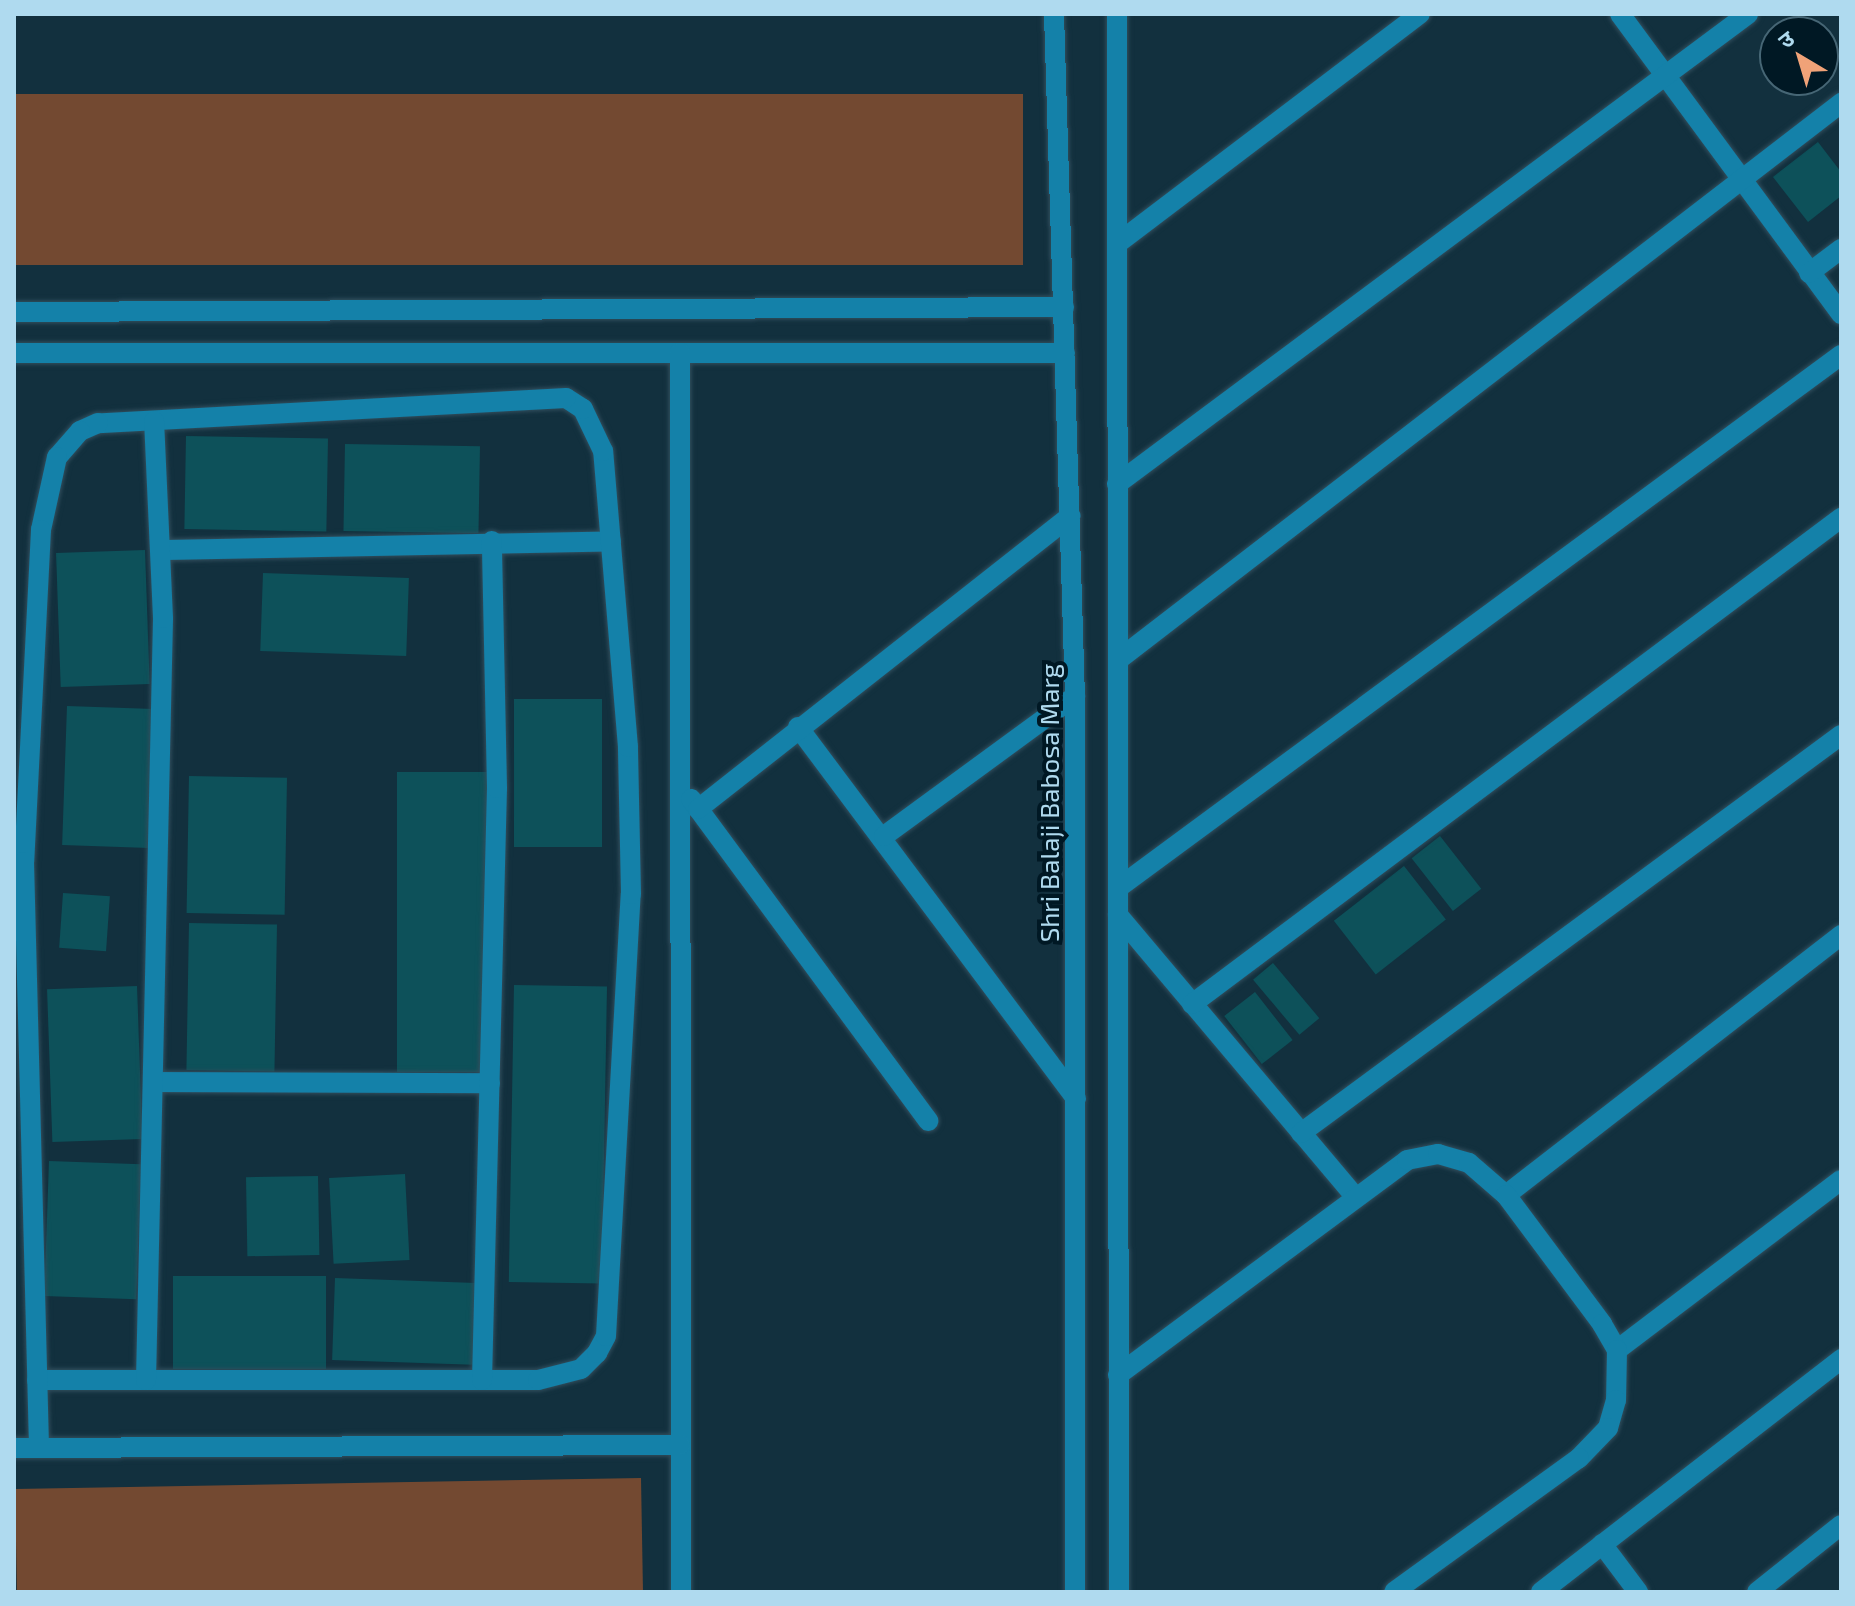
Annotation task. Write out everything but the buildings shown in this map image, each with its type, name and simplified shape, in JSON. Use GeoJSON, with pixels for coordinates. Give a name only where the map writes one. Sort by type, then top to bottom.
{"type":"FeatureCollection","features":[{"type":"Feature","properties":{"kind":"street","name":"Shri Balaji Babosa Marg"},"geometry":{"type":"LineString","coordinates":[[1054,14],[1075,696],[1075,1592]]}},
{"type":"Feature","properties":{"kind":"street"},"geometry":{"type":"LineString","coordinates":[[1117,14],[1119,1592]]}},
{"type":"Feature","properties":{"kind":"street"},"geometry":{"type":"LineString","coordinates":[[1118,243],[1420,14]]}},
{"type":"Feature","properties":{"kind":"street"},"geometry":{"type":"LineString","coordinates":[[1620,14],[1841,314]]}},
{"type":"Feature","properties":{"kind":"street"},"geometry":{"type":"LineString","coordinates":[[1117,484],[1748,14]]}},
{"type":"Feature","properties":{"kind":"street"},"geometry":{"type":"LineString","coordinates":[[1118,660],[1743,182],[1841,103]]}},
{"type":"Feature","properties":{"kind":"street"},"geometry":{"type":"LineString","coordinates":[[1809,273],[1841,249]]}},
{"type":"Feature","properties":{"kind":"street"},"geometry":{"type":"LineString","coordinates":[[14,312],[1064,307]]}},
{"type":"Feature","properties":{"kind":"street"},"geometry":{"type":"LineString","coordinates":[[14,353],[1065,353]]}},
{"type":"Feature","properties":{"kind":"street"},"geometry":{"type":"LineString","coordinates":[[680,353],[681,1592]]}},
{"type":"Feature","properties":{"kind":"street"},"geometry":{"type":"LineString","coordinates":[[1118,888],[1841,355]]}},
{"type":"Feature","properties":{"kind":"street"},"geometry":{"type":"LineString","coordinates":[[37,1380],[482,1380],[561,1376],[581,1369],[606,1336],[631,894],[603,451],[583,409],[566,398],[154,421],[80,431],[46,478],[24,862],[37,1380],[39,1448]]}},
{"type":"Feature","properties":{"kind":"street"},"geometry":{"type":"LineString","coordinates":[[146,1380],[156,1082],[162,550],[154,421]]}},
{"type":"Feature","properties":{"kind":"street"},"geometry":{"type":"LineString","coordinates":[[698,809],[798,727],[1071,516]]}},
{"type":"Feature","properties":{"kind":"street"},"geometry":{"type":"LineString","coordinates":[[1192,1004],[1841,518]]}},
{"type":"Feature","properties":{"kind":"street"},"geometry":{"type":"LineString","coordinates":[[482,1380],[497,788],[492,541]]}},
{"type":"Feature","properties":{"kind":"street"},"geometry":{"type":"LineString","coordinates":[[162,550],[611,541]]}},
{"type":"Feature","properties":{"kind":"street"},"geometry":{"type":"LineString","coordinates":[[884,836],[1075,696]]}},
{"type":"Feature","properties":{"kind":"street"},"geometry":{"type":"LineString","coordinates":[[798,727],[884,836],[1076,1098]]}},
{"type":"Feature","properties":{"kind":"street"},"geometry":{"type":"LineString","coordinates":[[1301,1133],[1841,735]]}},
{"type":"Feature","properties":{"kind":"street"},"geometry":{"type":"LineString","coordinates":[[679,784],[928,1121]]}},
{"type":"Feature","properties":{"kind":"street"},"geometry":{"type":"LineString","coordinates":[[1118,915],[1355,1196]]}},
{"type":"Feature","properties":{"kind":"street"},"geometry":{"type":"LineString","coordinates":[[1506,1195],[1841,935]]}},
{"type":"Feature","properties":{"kind":"street"},"geometry":{"type":"LineString","coordinates":[[156,1082],[490,1083]]}},
{"type":"Feature","properties":{"kind":"street"},"geometry":{"type":"LineString","coordinates":[[1118,1375],[1407,1160],[1438,1154],[1469,1163],[1506,1195],[1617,1350],[1608,1428],[1579,1458],[1394,1592]]}},
{"type":"Feature","properties":{"kind":"street"},"geometry":{"type":"LineString","coordinates":[[1617,1350],[1841,1180]]}},
{"type":"Feature","properties":{"kind":"street"},"geometry":{"type":"LineString","coordinates":[[1541,1592],[1841,1359]]}},
{"type":"Feature","properties":{"kind":"street"},"geometry":{"type":"LineString","coordinates":[[14,1448],[680,1445]]}},
{"type":"Feature","properties":{"kind":"street"},"geometry":{"type":"LineString","coordinates":[[1757,1592],[1841,1525]]}},
{"type":"Feature","properties":{"kind":"street"},"geometry":{"type":"LineString","coordinates":[[1602,1544],[1638,1592]]}},
{"type":"Feature","properties":{"kind":"shaded area"},"geometry":{"type":"Polygon","coordinates":[[[14,94],[1023,94],[1023,265],[14,265],[14,94]]]}},
{"type":"Feature","properties":{"kind":"shaded area"},"geometry":{"type":"Polygon","coordinates":[[[641,1478],[643,1592],[17,1592],[15,1489],[641,1478]]]}}]}
